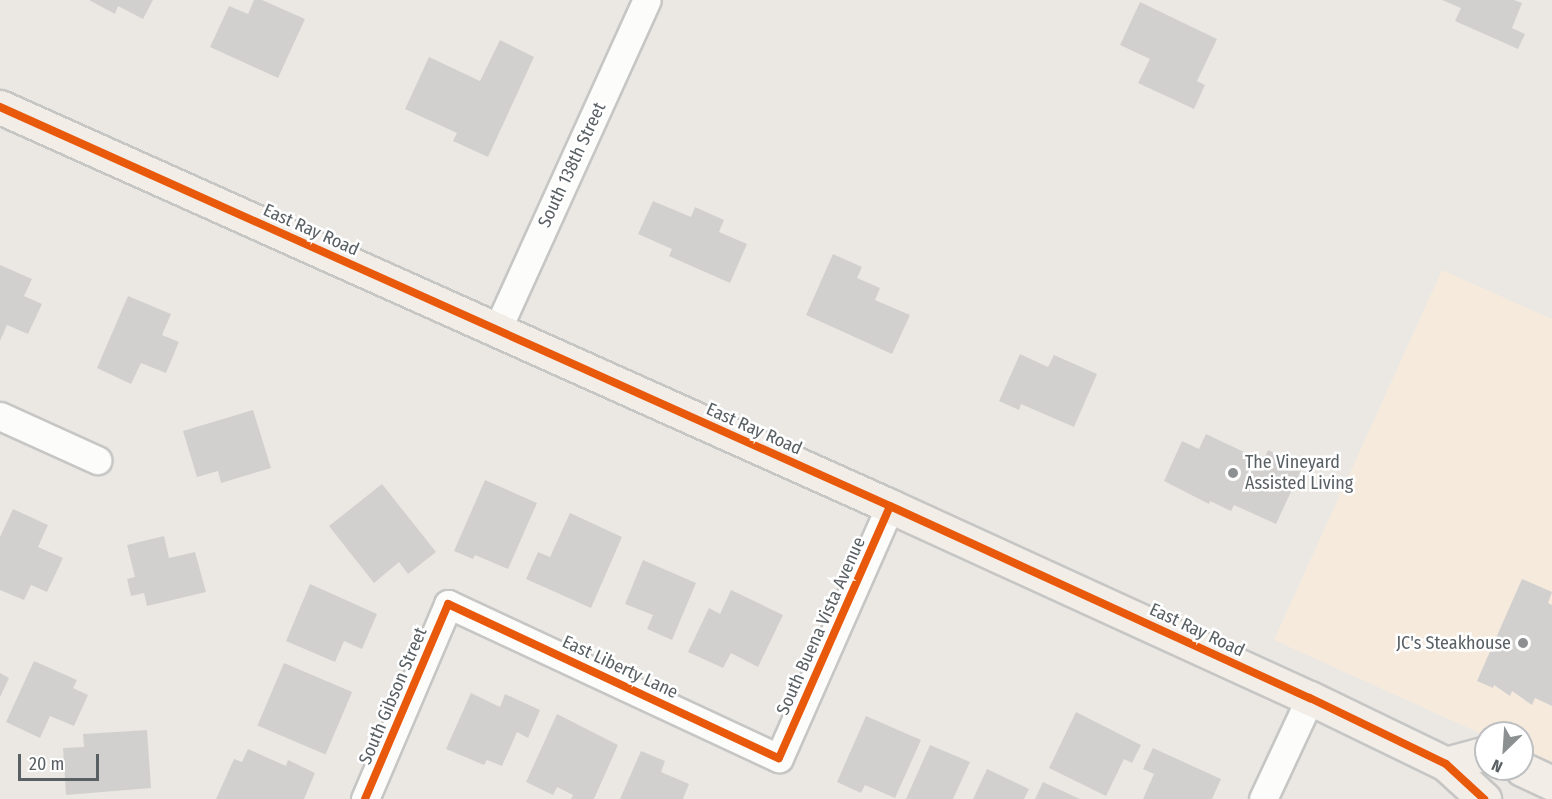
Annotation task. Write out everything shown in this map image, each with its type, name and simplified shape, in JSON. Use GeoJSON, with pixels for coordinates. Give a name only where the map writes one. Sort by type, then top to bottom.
{"type":"FeatureCollection","features":[{"type":"Feature","properties":{"kind":"main road","name":"East Ray Road"},"geometry":{"type":"LineString","coordinates":[[0,107],[890,506],[1310,698],[1446,764],[1484,799]]}},
{"type":"Feature","properties":{"kind":"main road"},"geometry":{"type":"LineString","coordinates":[[1446,764],[1474,756]]}},
{"type":"Feature","properties":{"kind":"main road"},"geometry":{"type":"LineString","coordinates":[[1534,775],[1552,783]]}},
{"type":"Feature","properties":{"kind":"street","name":"South 138th Street"},"geometry":{"type":"LineString","coordinates":[[497,330],[647,0]]}},
{"type":"Feature","properties":{"kind":"street"},"geometry":{"type":"LineString","coordinates":[[0,416],[96,460]]}},
{"type":"Feature","properties":{"kind":"street","name":"South Buena Vista Avenue"},"geometry":{"type":"LineString","coordinates":[[779,758],[890,506]]}},
{"type":"Feature","properties":{"kind":"street","name":"East Liberty Lane"},"geometry":{"type":"LineString","coordinates":[[448,604],[779,758]]}},
{"type":"Feature","properties":{"kind":"street","name":"South Gibson Street"},"geometry":{"type":"LineString","coordinates":[[365,799],[448,604]]}},
{"type":"Feature","properties":{"kind":"street"},"geometry":{"type":"LineString","coordinates":[[1263,799],[1310,698]]}},
{"type":"Feature","properties":{"kind":"shaded area"},"geometry":{"type":"Polygon","coordinates":[[[1442,270],[1552,319],[1552,766],[1534,758],[1534,721],[1474,721],[1474,731],[1274,640],[1442,270]]]}},
{"type":"Feature","properties":{"kind":"building"},"geometry":{"type":"Polygon","coordinates":[[[89,0],[153,0],[143,19],[118,6],[115,14],[89,0]]]}},
{"type":"Feature","properties":{"kind":"building"},"geometry":{"type":"Polygon","coordinates":[[[254,0],[262,0],[305,19],[278,78],[210,47],[229,6],[248,14],[254,0]]]}},
{"type":"Feature","properties":{"kind":"building"},"geometry":{"type":"Polygon","coordinates":[[[1442,0],[1514,0],[1522,3],[1512,28],[1525,34],[1518,49],[1455,21],[1461,8],[1442,0]]]}},
{"type":"Feature","properties":{"kind":"building"},"geometry":{"type":"Polygon","coordinates":[[[1140,2],[1217,39],[1197,81],[1205,85],[1194,109],[1138,83],[1150,59],[1120,45],[1140,2]]]}},
{"type":"Feature","properties":{"kind":"building"},"geometry":{"type":"Polygon","coordinates":[[[500,40],[534,57],[488,157],[453,141],[457,133],[405,109],[429,57],[480,81],[500,40]]]}},
{"type":"Feature","properties":{"kind":"building"},"geometry":{"type":"Polygon","coordinates":[[[653,201],[691,217],[695,207],[724,220],[719,232],[747,244],[730,283],[669,256],[672,249],[638,234],[653,201]]]}},
{"type":"Feature","properties":{"kind":"building"},"geometry":{"type":"Polygon","coordinates":[[[833,254],[862,267],[857,278],[880,288],[875,300],[910,315],[892,354],[806,315],[833,254]]]}},
{"type":"Feature","properties":{"kind":"building"},"geometry":{"type":"Polygon","coordinates":[[[0,265],[32,279],[24,296],[42,304],[28,334],[7,325],[0,341],[0,265]]]}},
{"type":"Feature","properties":{"kind":"building"},"geometry":{"type":"Polygon","coordinates":[[[128,296],[171,314],[162,335],[179,342],[166,373],[141,363],[131,384],[97,368],[128,296]]]}},
{"type":"Feature","properties":{"kind":"building"},"geometry":{"type":"Polygon","coordinates":[[[1020,354],[1048,367],[1054,355],[1097,374],[1074,427],[1021,404],[1019,410],[999,401],[1020,354]]]}},
{"type":"Feature","properties":{"kind":"building"},"geometry":{"type":"Polygon","coordinates":[[[253,410],[271,468],[221,483],[218,471],[197,477],[183,431],[253,410]]]}},
{"type":"Feature","properties":{"kind":"building","name":"The Vineyard Assisted Living"},"geometry":{"type":"Polygon","coordinates":[[[1206,434],[1263,461],[1268,450],[1303,466],[1276,524],[1234,505],[1231,511],[1210,501],[1209,504],[1164,481],[1182,441],[1199,449],[1206,434]]]}},
{"type":"Feature","properties":{"kind":"building"},"geometry":{"type":"Polygon","coordinates":[[[485,480],[537,503],[508,569],[475,555],[473,559],[454,551],[485,480]]]}},
{"type":"Feature","properties":{"kind":"building"},"geometry":{"type":"Polygon","coordinates":[[[382,484],[436,552],[408,574],[399,562],[374,583],[329,526],[382,484]]]}},
{"type":"Feature","properties":{"kind":"building"},"geometry":{"type":"Polygon","coordinates":[[[13,509],[48,525],[38,547],[63,558],[47,592],[31,585],[24,600],[0,590],[0,537],[13,509]]]}},
{"type":"Feature","properties":{"kind":"building"},"geometry":{"type":"Polygon","coordinates":[[[570,513],[622,537],[591,608],[526,579],[538,552],[550,557],[570,513]]]}},
{"type":"Feature","properties":{"kind":"building"},"geometry":{"type":"Polygon","coordinates":[[[164,536],[169,558],[195,552],[206,592],[147,606],[144,593],[131,596],[127,579],[135,577],[127,545],[164,536]]]}},
{"type":"Feature","properties":{"kind":"building"},"geometry":{"type":"Polygon","coordinates":[[[643,560],[696,583],[672,640],[647,629],[653,615],[625,604],[643,560]]]}},
{"type":"Feature","properties":{"kind":"building","name":"JC's Steakhouse"},"geometry":{"type":"Polygon","coordinates":[[[1522,579],[1552,592],[1548,603],[1552,605],[1552,706],[1535,698],[1532,705],[1512,691],[1510,696],[1494,685],[1493,688],[1477,681],[1522,579]]]}},
{"type":"Feature","properties":{"kind":"building"},"geometry":{"type":"Polygon","coordinates":[[[310,584],[377,614],[362,649],[344,641],[335,662],[286,641],[310,584]]]}},
{"type":"Feature","properties":{"kind":"building"},"geometry":{"type":"Polygon","coordinates":[[[731,590],[783,615],[758,667],[731,653],[723,668],[688,652],[709,608],[720,614],[731,590]]]}},
{"type":"Feature","properties":{"kind":"building"},"geometry":{"type":"Polygon","coordinates":[[[34,661],[77,680],[73,688],[88,695],[74,726],[50,716],[40,738],[6,722],[34,661]]]}},
{"type":"Feature","properties":{"kind":"building"},"geometry":{"type":"Polygon","coordinates":[[[284,663],[352,692],[326,755],[257,726],[284,663]]]}},
{"type":"Feature","properties":{"kind":"building"},"geometry":{"type":"Polygon","coordinates":[[[0,673],[9,678],[0,697],[0,673]]]}},
{"type":"Feature","properties":{"kind":"building"},"geometry":{"type":"Polygon","coordinates":[[[471,693],[500,707],[505,694],[540,710],[528,738],[517,732],[502,766],[487,760],[484,765],[446,749],[471,693]]]}},
{"type":"Feature","properties":{"kind":"building"},"geometry":{"type":"Polygon","coordinates":[[[1076,712],[1141,745],[1132,763],[1124,759],[1106,796],[1049,768],[1076,712]]]}},
{"type":"Feature","properties":{"kind":"building"},"geometry":{"type":"Polygon","coordinates":[[[557,714],[618,745],[594,799],[571,799],[573,795],[557,787],[553,795],[526,782],[557,714]]]}},
{"type":"Feature","properties":{"kind":"building"},"geometry":{"type":"Polygon","coordinates":[[[866,716],[921,740],[895,798],[865,785],[861,793],[837,782],[866,716]]]}},
{"type":"Feature","properties":{"kind":"building"},"geometry":{"type":"Polygon","coordinates":[[[147,730],[151,788],[66,795],[63,748],[84,747],[83,734],[147,730]]]}},
{"type":"Feature","properties":{"kind":"building"},"geometry":{"type":"Polygon","coordinates":[[[930,745],[970,762],[953,799],[906,799],[930,745]]]}},
{"type":"Feature","properties":{"kind":"building"},"geometry":{"type":"Polygon","coordinates":[[[1153,748],[1221,779],[1212,799],[1143,799],[1154,774],[1143,769],[1153,748]]]}},
{"type":"Feature","properties":{"kind":"building"},"geometry":{"type":"Polygon","coordinates":[[[248,749],[286,766],[288,760],[315,773],[304,799],[216,799],[234,759],[242,762],[248,749]]]}},
{"type":"Feature","properties":{"kind":"building"},"geometry":{"type":"Polygon","coordinates":[[[641,751],[665,761],[661,772],[689,784],[683,799],[620,799],[641,751]]]}},
{"type":"Feature","properties":{"kind":"building"},"geometry":{"type":"Polygon","coordinates":[[[987,769],[1029,789],[1024,799],[973,799],[987,769]]]}},
{"type":"Feature","properties":{"kind":"building"},"geometry":{"type":"Polygon","coordinates":[[[1043,782],[1080,799],[1035,799],[1043,782]]]}},
{"type":"Feature","properties":{"kind":"cycle path"},"geometry":{"type":"LineString","coordinates":[[0,107],[890,506],[1310,698],[1446,764],[1484,799]]}},
{"type":"Feature","properties":{"kind":"cycle path"},"geometry":{"type":"LineString","coordinates":[[365,799],[448,604],[779,758],[890,506]]}},
{"type":"Feature","properties":{"kind":"place","name":"The Vineyard Assisted Living"},"geometry":{"type":"Point","coordinates":[1233,473]}},
{"type":"Feature","properties":{"kind":"place","name":"JC's Steakhouse"},"geometry":{"type":"Point","coordinates":[1523,643]}}]}
